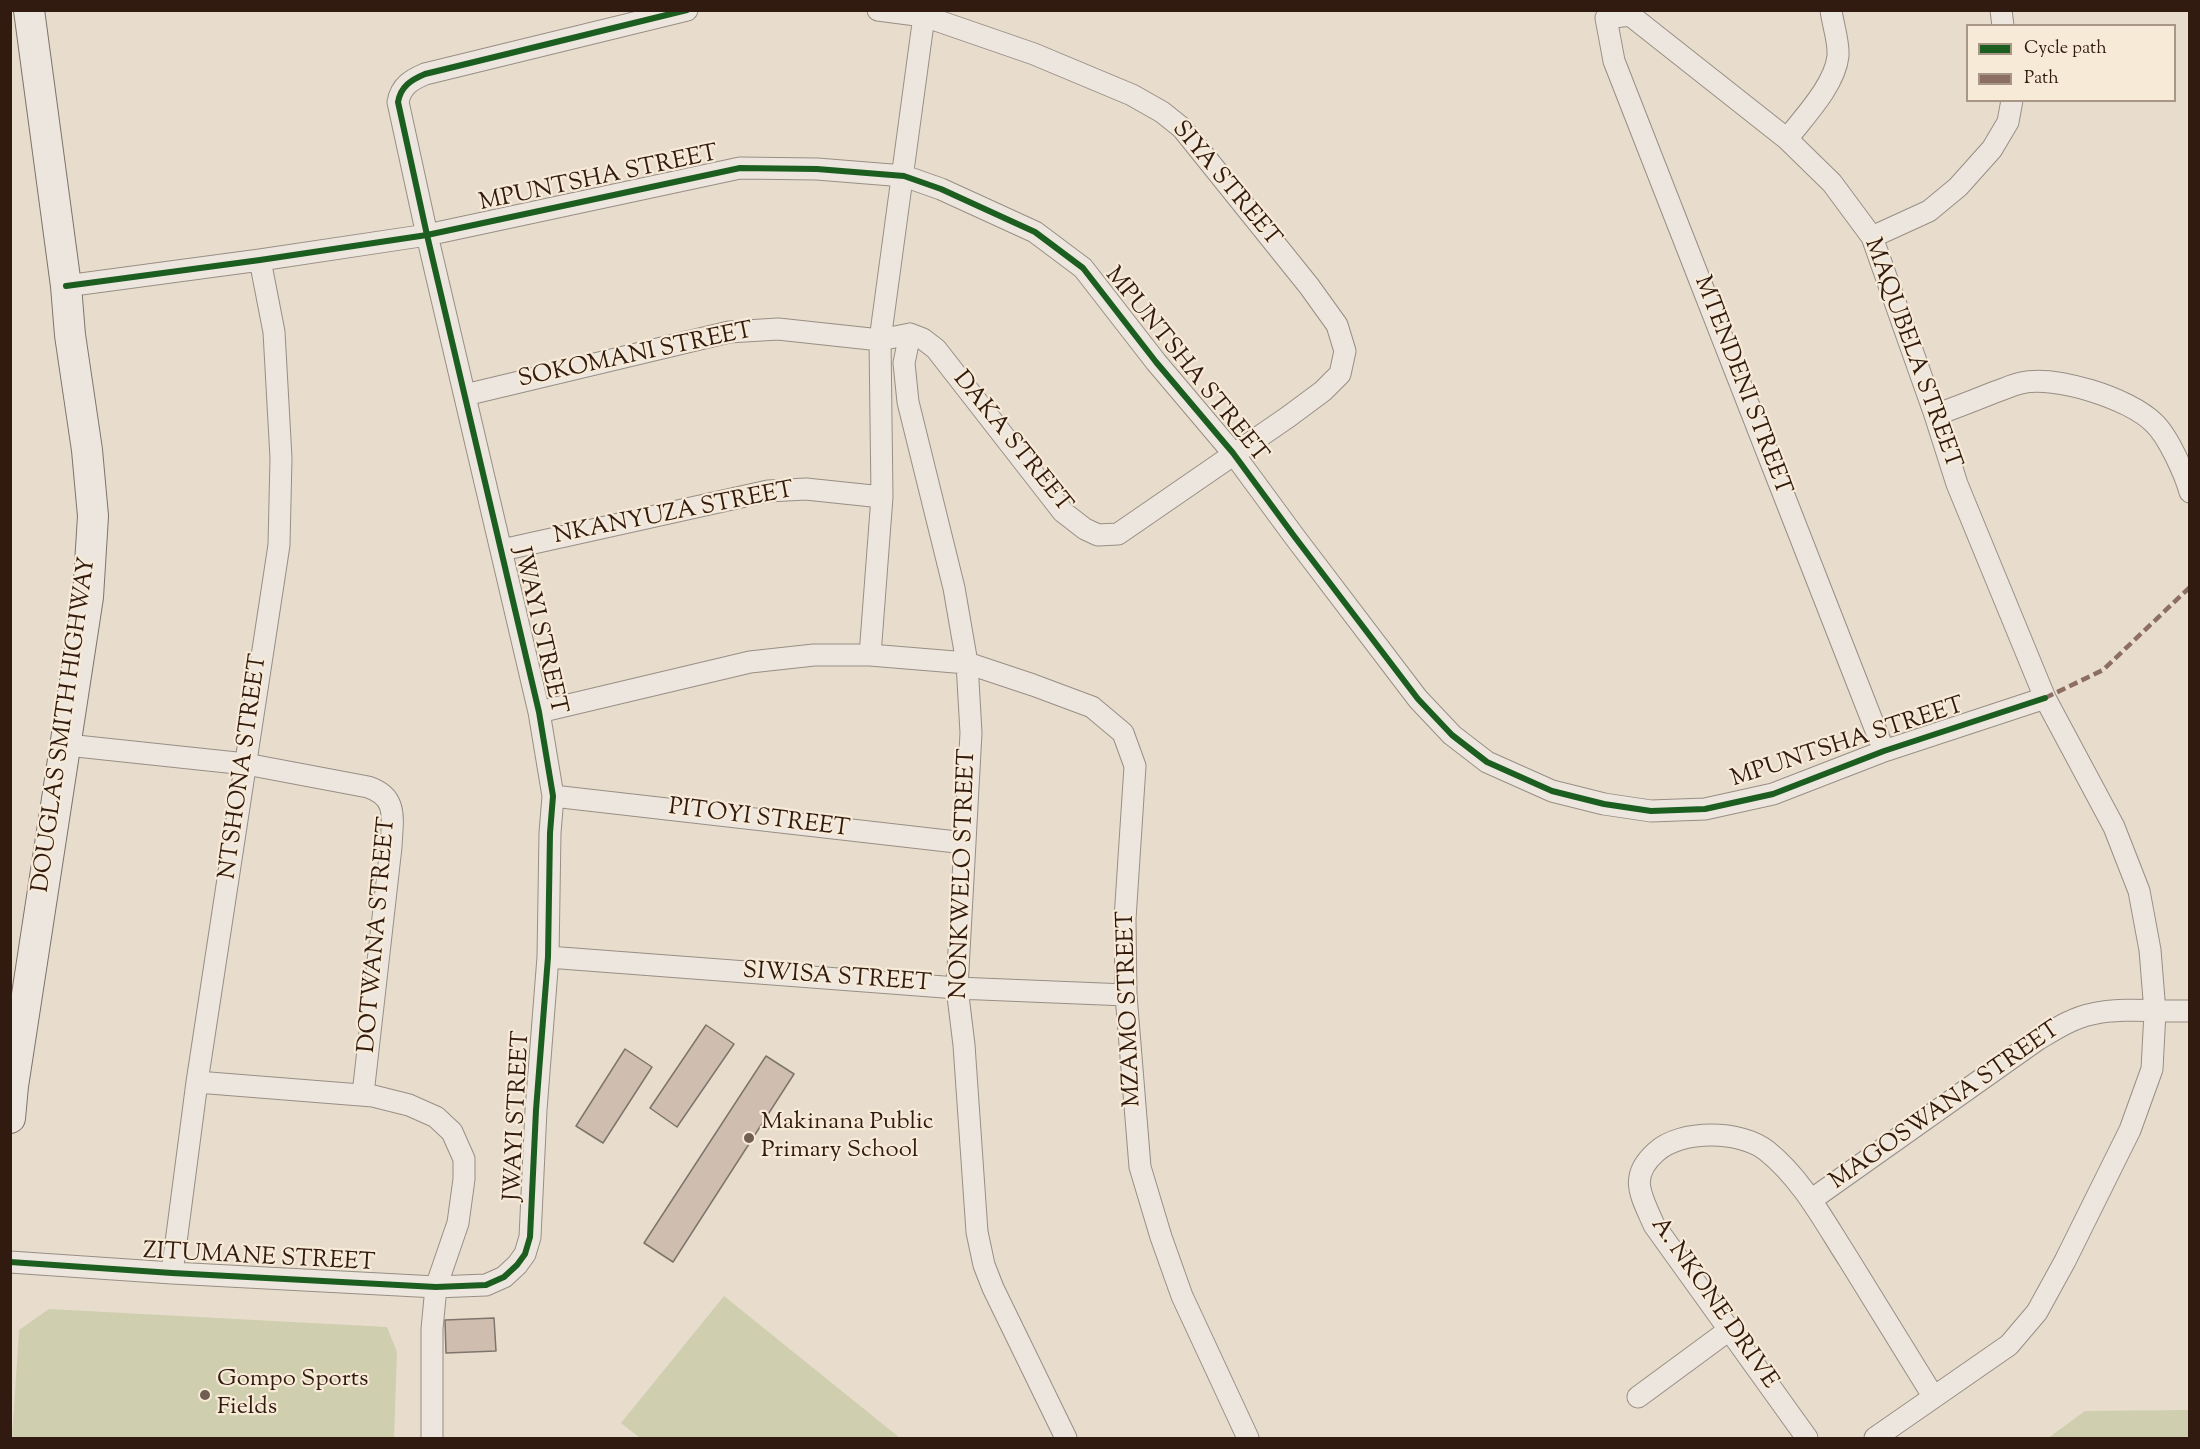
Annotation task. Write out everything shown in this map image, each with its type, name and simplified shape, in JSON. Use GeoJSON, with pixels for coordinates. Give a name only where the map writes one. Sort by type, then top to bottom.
{"type":"FeatureCollection","features":[{"type":"Feature","properties":{"kind":"street","name":"DOUGLAS SMITH HIGHWAY"},"geometry":{"type":"LineString","coordinates":[[10,1118],[88,597],[93,516],[87,450],[70,335],[66,286],[29,10]]}},
{"type":"Feature","properties":{"kind":"street","name":"JWAYI STREET"},"geometry":{"type":"LineString","coordinates":[[504,1277],[525,1254],[530,1237],[536,1110],[548,957],[550,833],[553,796],[539,712],[398,102],[405,86],[425,74],[687,10]]}},
{"type":"Feature","properties":{"kind":"street","name":"SIYA STREET"},"geometry":{"type":"LineString","coordinates":[[878,10],[924,16],[1034,54],[1132,95],[1162,112],[1182,128],[1309,286],[1337,325],[1345,351],[1340,374],[1323,391],[1233,453]]}},
{"type":"Feature","properties":{"kind":"street"},"geometry":{"type":"LineString","coordinates":[[1788,139],[1821,96],[1832,76],[1838,57],[1831,10]]}},
{"type":"Feature","properties":{"kind":"street","name":"MAQUBELA STREET"},"geometry":{"type":"LineString","coordinates":[[1602,14],[1631,13],[1788,139],[1832,183],[1872,237],[1957,484],[2045,698],[2114,827],[2139,891],[2150,950],[2155,1012],[2152,1069],[2130,1130],[2037,1312],[2009,1345],[1875,1438]]}},
{"type":"Feature","properties":{"kind":"street","name":"MTENDENI STREET"},"geometry":{"type":"LineString","coordinates":[[1602,14],[1614,61],[1884,751]]}},
{"type":"Feature","properties":{"kind":"street"},"geometry":{"type":"LineString","coordinates":[[870,656],[882,497],[880,340],[924,16]]}},
{"type":"Feature","properties":{"kind":"street"},"geometry":{"type":"LineString","coordinates":[[1872,237],[1929,211],[1958,187],[1992,149],[2007,122],[2012,102]]}},
{"type":"Feature","properties":{"kind":"street","name":"MPUNTSHA STREET"},"geometry":{"type":"LineString","coordinates":[[66,286],[427,235],[740,168],[817,169],[904,176],[941,189],[1035,232],[1083,268],[1156,362],[1233,453],[1418,699],[1452,735],[1488,762],[1552,791],[1604,804],[1651,811],[1705,809],[1773,794],[1884,751],[2045,698]]}},
{"type":"Feature","properties":{"kind":"street","name":"NTSHONA STREET"},"geometry":{"type":"LineString","coordinates":[[172,1273],[197,1082],[279,545],[281,458],[274,332],[260,260]]}},
{"type":"Feature","properties":{"kind":"street","name":"SOKOMANI STREET"},"geometry":{"type":"LineString","coordinates":[[465,395],[729,332],[778,329],[880,340]]}},
{"type":"Feature","properties":{"kind":"street"},"geometry":{"type":"LineString","coordinates":[[880,340],[910,334]]}},
{"type":"Feature","properties":{"kind":"street","name":"DAKA STREET"},"geometry":{"type":"LineString","coordinates":[[910,334],[923,339],[936,349],[1064,512],[1085,529],[1098,535],[1118,534],[1150,514],[1233,453]]}},
{"type":"Feature","properties":{"kind":"street","name":"NONKWELO STREET"},"geometry":{"type":"LineString","coordinates":[[910,334],[904,363],[908,402],[954,588],[967,663],[971,733],[957,988],[964,1045],[977,1232],[984,1264],[993,1288],[1066,1438]]}},
{"type":"Feature","properties":{"kind":"street"},"geometry":{"type":"LineString","coordinates":[[1935,415],[2021,383],[2041,381],[2062,383],[2111,397],[2141,412],[2155,423],[2190,492]]}},
{"type":"Feature","properties":{"kind":"street","name":"NKANYUZA STREET"},"geometry":{"type":"LineString","coordinates":[[502,550],[768,491],[806,489],[882,497]]}},
{"type":"Feature","properties":{"kind":"street","name":"MZAMO STREET"},"geometry":{"type":"LineString","coordinates":[[539,712],[750,662],[813,655],[870,656],[967,663],[1092,707],[1123,733],[1135,766],[1125,919],[1126,995],[1140,1167],[1182,1296],[1248,1438]]}},
{"type":"Feature","properties":{"kind":"street"},"geometry":{"type":"LineString","coordinates":[[67,745],[246,764]]}},
{"type":"Feature","properties":{"kind":"street","name":"DOTWANA STREET"},"geometry":{"type":"LineString","coordinates":[[246,764],[368,787],[377,790],[390,802],[392,810],[391,847],[363,1094]]}},
{"type":"Feature","properties":{"kind":"street","name":"PITOYI STREET"},"geometry":{"type":"LineString","coordinates":[[553,796],[965,843]]}},
{"type":"Feature","properties":{"kind":"street","name":"SIWISA STREET"},"geometry":{"type":"LineString","coordinates":[[548,957],[957,988],[1126,995]]}},
{"type":"Feature","properties":{"kind":"street","name":"MAGOSWANA STREET"},"geometry":{"type":"LineString","coordinates":[[1811,1200],[2047,1034],[2066,1024],[2091,1014],[2122,1011],[2190,1011]]}},
{"type":"Feature","properties":{"kind":"street"},"geometry":{"type":"LineString","coordinates":[[197,1082],[363,1094],[409,1106],[436,1117],[452,1132],[464,1159],[465,1179],[458,1223],[436,1287],[432,1329],[432,1438]]}},
{"type":"Feature","properties":{"kind":"street","name":"A. NKONE DRIVE"},"geometry":{"type":"LineString","coordinates":[[1807,1438],[1654,1225],[1641,1196],[1638,1180],[1644,1163],[1659,1149],[1685,1137],[1738,1138],[1766,1150],[1811,1200]]}},
{"type":"Feature","properties":{"kind":"street"},"geometry":{"type":"LineString","coordinates":[[1811,1200],[1933,1396]]}},
{"type":"Feature","properties":{"kind":"street","name":"ZITUMANE STREET"},"geometry":{"type":"LineString","coordinates":[[10,1262],[436,1287],[486,1285],[504,1277]]}},
{"type":"Feature","properties":{"kind":"street"},"geometry":{"type":"LineString","coordinates":[[1638,1397],[1729,1330]]}},
{"type":"Feature","properties":{"kind":"green space"},"geometry":{"type":"Polygon","coordinates":[[[724,1296],[900,1438],[640,1438],[621,1423],[724,1296]]]}},
{"type":"Feature","properties":{"kind":"green space","name":"Gompo Sports Fields"},"geometry":{"type":"Polygon","coordinates":[[[49,1309],[387,1327],[397,1352],[394,1438],[12,1438],[19,1330],[49,1309]]]}},
{"type":"Feature","properties":{"kind":"green space"},"geometry":{"type":"Polygon","coordinates":[[[2189,1410],[2189,1438],[2048,1438],[2085,1411],[2189,1410]]]}},
{"type":"Feature","properties":{"kind":"building"},"geometry":{"type":"Polygon","coordinates":[[[706,1025],[734,1044],[677,1127],[650,1108],[706,1025]]]}},
{"type":"Feature","properties":{"kind":"building"},"geometry":{"type":"Polygon","coordinates":[[[625,1049],[652,1067],[603,1143],[576,1126],[625,1049]]]}},
{"type":"Feature","properties":{"kind":"building"},"geometry":{"type":"Polygon","coordinates":[[[766,1056],[794,1074],[673,1262],[644,1243],[766,1056]]]}},
{"type":"Feature","properties":{"kind":"building"},"geometry":{"type":"Polygon","coordinates":[[[494,1318],[496,1351],[446,1353],[445,1320],[494,1318]]]}},
{"type":"Feature","properties":{"kind":"marked path"},"geometry":{"type":"LineString","coordinates":[[2045,698],[2103,670],[2190,587]]}},
{"type":"Feature","properties":{"kind":"cycle path"},"geometry":{"type":"LineString","coordinates":[[10,1262],[436,1287],[486,1285],[504,1277],[525,1254],[530,1237],[536,1110],[548,957],[550,833],[553,796],[539,712],[398,102],[407,84],[425,74],[687,10]]}},
{"type":"Feature","properties":{"kind":"cycle path"},"geometry":{"type":"LineString","coordinates":[[66,286],[427,235],[740,168],[817,169],[904,176],[941,189],[1035,232],[1083,268],[1156,362],[1233,453],[1418,699],[1452,735],[1487,762],[1552,791],[1604,804],[1651,811],[1705,809],[1773,794],[1884,751],[2045,698]]}},
{"type":"Feature","properties":{"kind":"place","name":"Makinana Public Primary School"},"geometry":{"type":"Point","coordinates":[749,1138]}},
{"type":"Feature","properties":{"kind":"place","name":"Gompo Sports Fields"},"geometry":{"type":"Point","coordinates":[205,1395]}}]}
